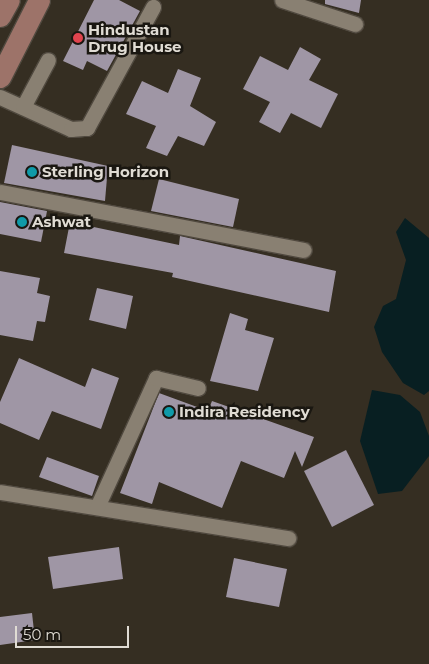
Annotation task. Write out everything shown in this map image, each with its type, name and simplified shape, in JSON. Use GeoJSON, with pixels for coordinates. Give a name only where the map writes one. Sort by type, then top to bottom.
{"type":"FeatureCollection","features":[{"type":"Feature","properties":{"kind":"main road"},"geometry":{"type":"LineString","coordinates":[[0,16],[9,0]]}},
{"type":"Feature","properties":{"kind":"main road"},"geometry":{"type":"LineString","coordinates":[[0,77],[39,0]]}},
{"type":"Feature","properties":{"kind":"street"},"geometry":{"type":"LineString","coordinates":[[282,0],[355,24]]}},
{"type":"Feature","properties":{"kind":"street"},"geometry":{"type":"LineString","coordinates":[[0,97],[71,129],[87,128],[153,7]]}},
{"type":"Feature","properties":{"kind":"street"},"geometry":{"type":"LineString","coordinates":[[23,107],[48,60]]}},
{"type":"Feature","properties":{"kind":"street"},"geometry":{"type":"LineString","coordinates":[[0,192],[303,250]]}},
{"type":"Feature","properties":{"kind":"street"},"geometry":{"type":"LineString","coordinates":[[97,507],[156,378],[198,388]]}},
{"type":"Feature","properties":{"kind":"street"},"geometry":{"type":"LineString","coordinates":[[0,492],[288,538]]}},
{"type":"Feature","properties":{"kind":"water"},"geometry":{"type":"Polygon","coordinates":[[[405,218],[429,238],[429,391],[424,395],[403,383],[382,352],[374,327],[383,306],[396,299],[406,260],[396,232],[405,218]]]}},
{"type":"Feature","properties":{"kind":"water"},"geometry":{"type":"Polygon","coordinates":[[[372,390],[400,395],[420,412],[429,436],[429,456],[402,491],[378,494],[360,441],[372,390]]]}},
{"type":"Feature","properties":{"kind":"building"},"geometry":{"type":"Polygon","coordinates":[[[94,0],[119,0],[140,11],[107,71],[87,61],[83,70],[63,61],[94,0]]]}},
{"type":"Feature","properties":{"kind":"building"},"geometry":{"type":"Polygon","coordinates":[[[325,0],[361,0],[359,13],[325,4],[325,0]]]}},
{"type":"Feature","properties":{"kind":"building"},"geometry":{"type":"Polygon","coordinates":[[[300,47],[321,59],[309,80],[338,94],[321,128],[291,113],[280,133],[259,122],[270,102],[243,89],[260,56],[288,70],[300,47]]]}},
{"type":"Feature","properties":{"kind":"building"},"geometry":{"type":"Polygon","coordinates":[[[178,69],[201,78],[190,106],[216,122],[204,146],[178,136],[167,156],[146,148],[156,126],[126,114],[142,81],[168,93],[178,69]]]}},
{"type":"Feature","properties":{"kind":"building","name":"Sterling Horizon"},"geometry":{"type":"Polygon","coordinates":[[[12,145],[108,166],[105,201],[4,183],[12,145]]]}},
{"type":"Feature","properties":{"kind":"building"},"geometry":{"type":"Polygon","coordinates":[[[159,179],[239,199],[233,227],[151,211],[159,179]]]}},
{"type":"Feature","properties":{"kind":"building","name":"Ashwat"},"geometry":{"type":"Polygon","coordinates":[[[0,202],[47,211],[41,242],[0,234],[0,202]]]}},
{"type":"Feature","properties":{"kind":"building"},"geometry":{"type":"Polygon","coordinates":[[[70,222],[179,245],[180,236],[336,271],[329,312],[172,277],[173,273],[64,253],[70,222]]]}},
{"type":"Feature","properties":{"kind":"building"},"geometry":{"type":"Polygon","coordinates":[[[0,271],[40,278],[37,293],[50,296],[45,322],[37,321],[33,341],[0,335],[0,271]]]}},
{"type":"Feature","properties":{"kind":"building"},"geometry":{"type":"Polygon","coordinates":[[[97,288],[133,296],[126,329],[89,320],[97,288]]]}},
{"type":"Feature","properties":{"kind":"building"},"geometry":{"type":"Polygon","coordinates":[[[230,313],[248,319],[245,330],[274,338],[258,391],[210,381],[230,313]]]}},
{"type":"Feature","properties":{"kind":"building"},"geometry":{"type":"Polygon","coordinates":[[[19,358],[85,387],[92,368],[119,378],[101,429],[52,411],[39,440],[0,423],[0,402],[19,358]]]}},
{"type":"Feature","properties":{"kind":"building"},"geometry":{"type":"Polygon","coordinates":[[[159,393],[208,411],[212,401],[314,437],[302,467],[295,451],[284,478],[241,461],[222,508],[159,482],[152,504],[120,493],[159,393]]]}},
{"type":"Feature","properties":{"kind":"building"},"geometry":{"type":"Polygon","coordinates":[[[346,450],[374,505],[332,527],[304,471],[346,450]]]}},
{"type":"Feature","properties":{"kind":"building"},"geometry":{"type":"Polygon","coordinates":[[[47,457],[99,476],[92,496],[39,477],[47,457]]]}},
{"type":"Feature","properties":{"kind":"building"},"geometry":{"type":"Polygon","coordinates":[[[119,547],[123,579],[53,589],[48,557],[119,547]]]}},
{"type":"Feature","properties":{"kind":"building"},"geometry":{"type":"Polygon","coordinates":[[[234,558],[287,569],[279,607],[226,597],[234,558]]]}},
{"type":"Feature","properties":{"kind":"building"},"geometry":{"type":"Polygon","coordinates":[[[32,613],[35,640],[0,645],[0,617],[32,613]]]}},
{"type":"Feature","properties":{"kind":"place","name":"Hindustan Drug House"},"geometry":{"type":"Point","coordinates":[78,38]}},
{"type":"Feature","properties":{"kind":"place","name":"Sterling Horizon"},"geometry":{"type":"Point","coordinates":[32,172]}},
{"type":"Feature","properties":{"kind":"place","name":"Ashwat"},"geometry":{"type":"Point","coordinates":[22,222]}},
{"type":"Feature","properties":{"kind":"place","name":"Indira Residency"},"geometry":{"type":"Point","coordinates":[169,412]}}]}
